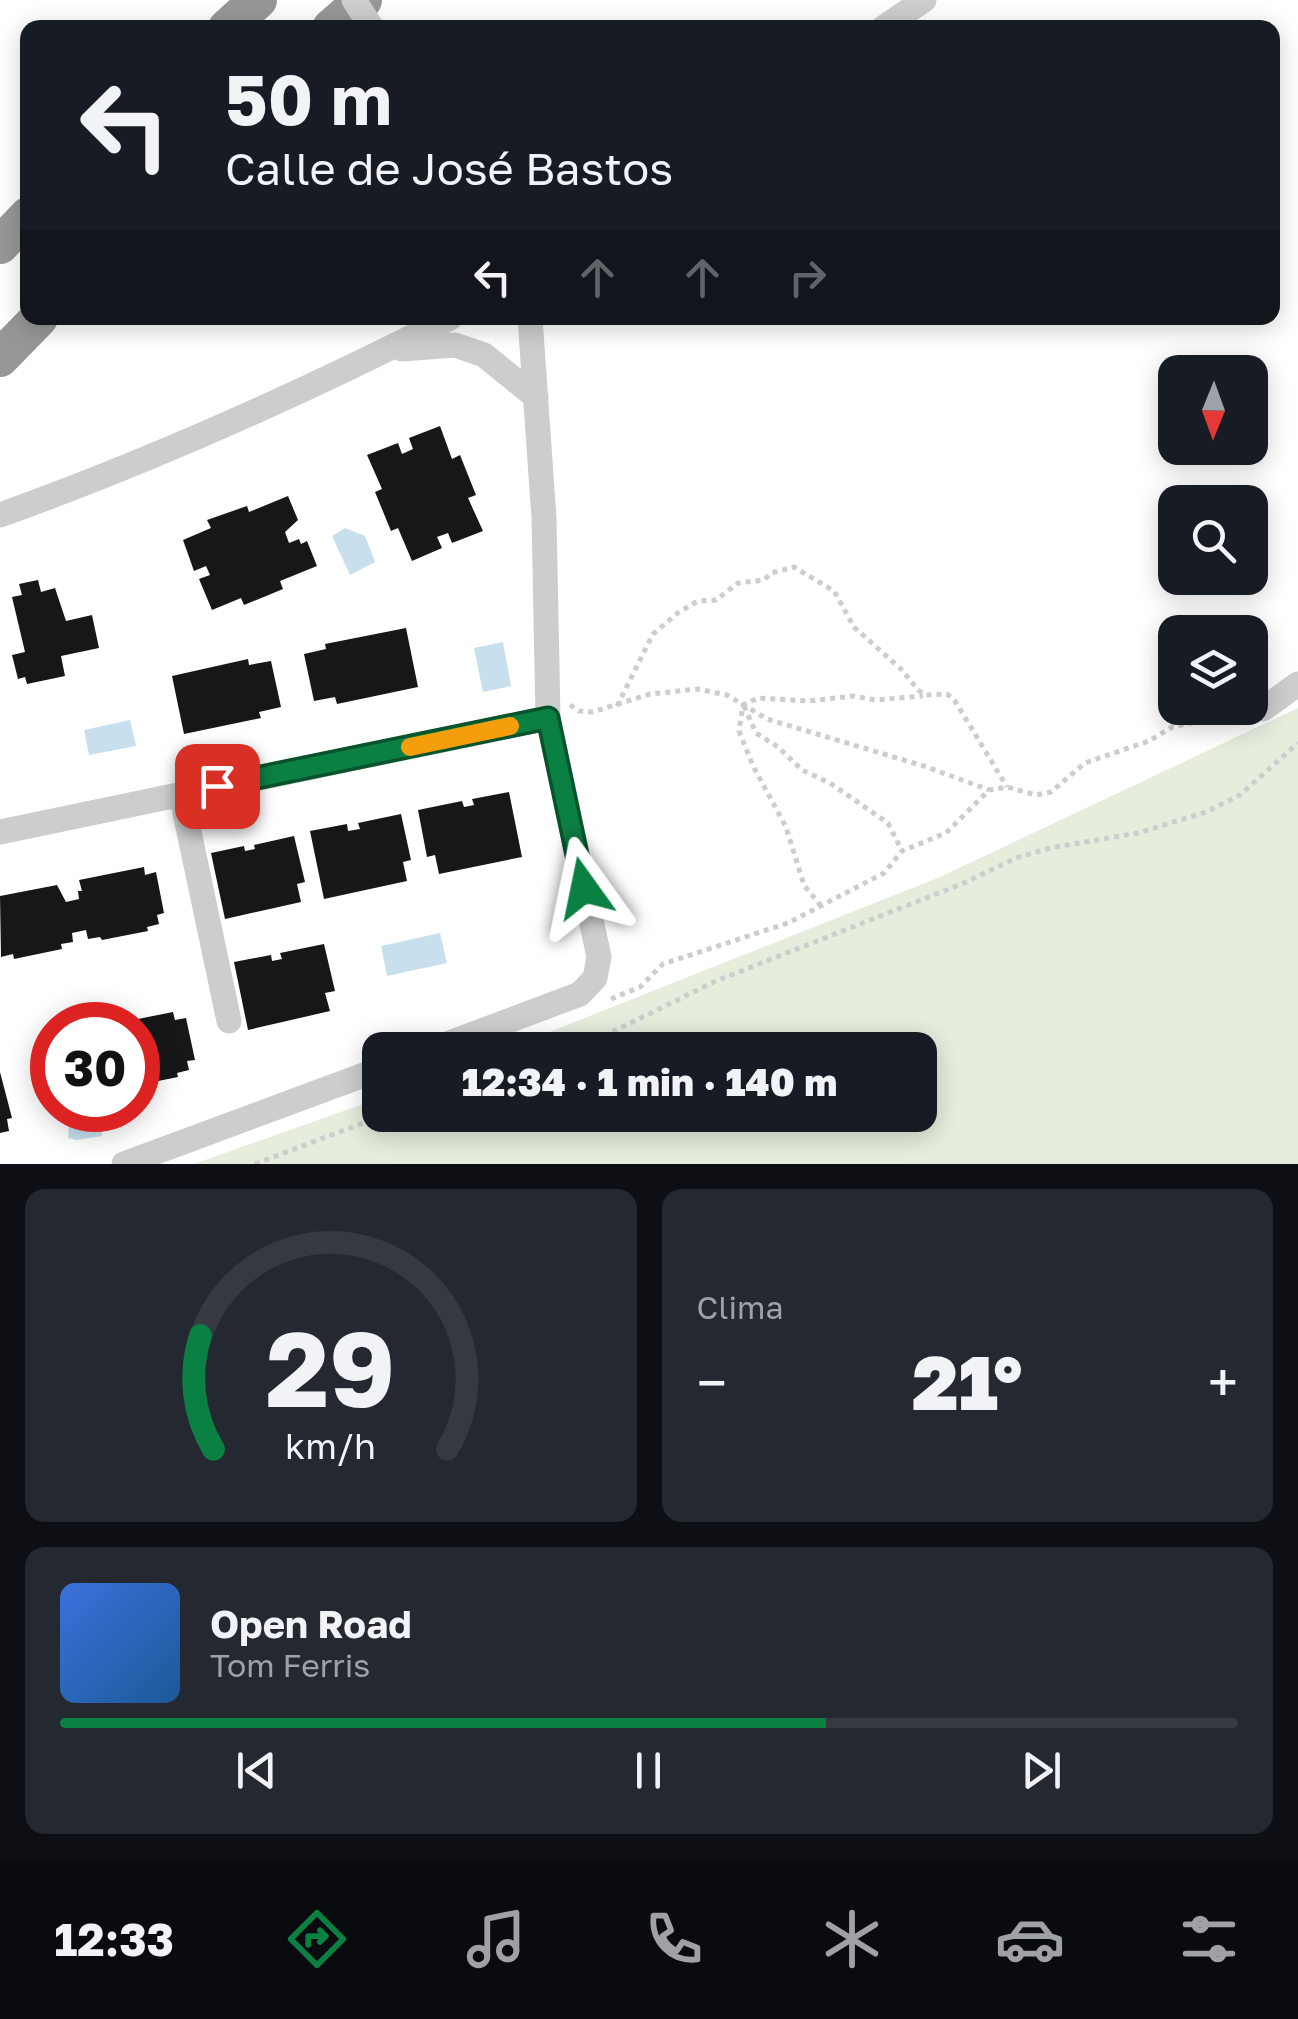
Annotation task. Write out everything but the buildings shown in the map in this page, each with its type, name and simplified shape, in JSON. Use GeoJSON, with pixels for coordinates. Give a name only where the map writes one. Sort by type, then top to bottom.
{"type":"FeatureCollection","features":[{"type":"Feature","properties":{"kind":"highway"},"geometry":{"type":"LineString","coordinates":[[237,20],[258,0]]}},
{"type":"Feature","properties":{"kind":"highway"},"geometry":{"type":"LineString","coordinates":[[340,20],[363,0]]}},
{"type":"Feature","properties":{"kind":"highway"},"geometry":{"type":"LineString","coordinates":[[0,245],[20,224]]}},
{"type":"Feature","properties":{"kind":"highway"},"geometry":{"type":"LineString","coordinates":[[0,358],[31,325]]}},
{"type":"Feature","properties":{"kind":"street"},"geometry":{"type":"LineString","coordinates":[[895,20],[924,0]]}},
{"type":"Feature","properties":{"kind":"street"},"geometry":{"type":"LineString","coordinates":[[0,515],[89,483],[339,374],[436,325]]}},
{"type":"Feature","properties":{"kind":"street"},"geometry":{"type":"LineString","coordinates":[[479,1032],[580,994],[594,978],[599,957],[548,718],[544,518],[531,325]]}},
{"type":"Feature","properties":{"kind":"street"},"geometry":{"type":"LineString","coordinates":[[386,350],[455,345],[484,355],[536,397]]}},
{"type":"Feature","properties":{"kind":"street"},"geometry":{"type":"LineString","coordinates":[[1268,706],[1298,684]]}},
{"type":"Feature","properties":{"kind":"street"},"geometry":{"type":"LineString","coordinates":[[0,832],[548,718]]}},
{"type":"Feature","properties":{"kind":"street"},"geometry":{"type":"LineString","coordinates":[[181,794],[229,1021]]}},
{"type":"Feature","properties":{"kind":"street"},"geometry":{"type":"LineString","coordinates":[[124,1164],[362,1076]]}},
{"type":"Feature","properties":{"kind":"path"},"geometry":{"type":"LineString","coordinates":[[617,706],[653,634],[679,612],[698,600],[716,600],[738,583],[764,580],[771,573],[794,567],[834,591],[854,627],[926,695]]}},
{"type":"Feature","properties":{"kind":"path"},"geometry":{"type":"LineString","coordinates":[[548,690],[579,711],[593,712],[650,694],[698,689],[727,695],[767,719],[927,767],[989,790],[1007,787],[1036,795],[1052,792],[1085,762],[1150,741],[1182,725]]}},
{"type":"Feature","properties":{"kind":"path"},"geometry":{"type":"LineString","coordinates":[[744,705],[758,698],[809,701],[947,694],[1007,787]]}},
{"type":"Feature","properties":{"kind":"path"},"geometry":{"type":"LineString","coordinates":[[744,705],[756,733],[802,770],[830,783],[888,823],[902,851]]}},
{"type":"Feature","properties":{"kind":"path"},"geometry":{"type":"LineString","coordinates":[[744,705],[739,730],[753,766],[786,827],[804,885],[820,906]]}},
{"type":"Feature","properties":{"kind":"path"},"geometry":{"type":"LineString","coordinates":[[612,1032],[716,981],[946,890],[1016,858],[1138,833],[1206,812],[1240,794],[1298,743]]}},
{"type":"Feature","properties":{"kind":"path"},"geometry":{"type":"LineString","coordinates":[[580,994],[592,1000],[628,994],[663,964],[788,923],[884,873],[902,851],[946,833],[989,790]]}},
{"type":"Feature","properties":{"kind":"path"},"geometry":{"type":"LineString","coordinates":[[254,1164],[362,1123]]}},
{"type":"Feature","properties":{"kind":"green space"},"geometry":{"type":"Polygon","coordinates":[[[1298,708],[1298,1164],[194,1164],[362,1104],[362,1132],[937,1132],[937,1032],[549,1032],[940,877],[1298,708]]]}},
{"type":"Feature","properties":{"kind":"water"},"geometry":{"type":"Polygon","coordinates":[[[345,528],[365,536],[375,562],[350,575],[332,536],[345,528]]]}},
{"type":"Feature","properties":{"kind":"water"},"geometry":{"type":"Polygon","coordinates":[[[503,642],[511,686],[483,692],[474,648],[503,642]]]}},
{"type":"Feature","properties":{"kind":"water"},"geometry":{"type":"Polygon","coordinates":[[[130,720],[136,746],[89,755],[84,730],[130,720]]]}},
{"type":"Feature","properties":{"kind":"water"},"geometry":{"type":"Polygon","coordinates":[[[440,933],[447,963],[387,976],[381,946],[440,933]]]}},
{"type":"Feature","properties":{"kind":"water"},"geometry":{"type":"Polygon","coordinates":[[[68,1132],[101,1132],[102,1136],[77,1140],[68,1138],[68,1132]]]}},
{"type":"Feature","properties":{"kind":"slow traffic"},"geometry":{"type":"LineString","coordinates":[[410,747],[510,726]]}},
{"type":"Feature","properties":{"kind":"route"},"geometry":{"type":"LineString","coordinates":[[217,786],[548,718],[584,888]]}}]}
